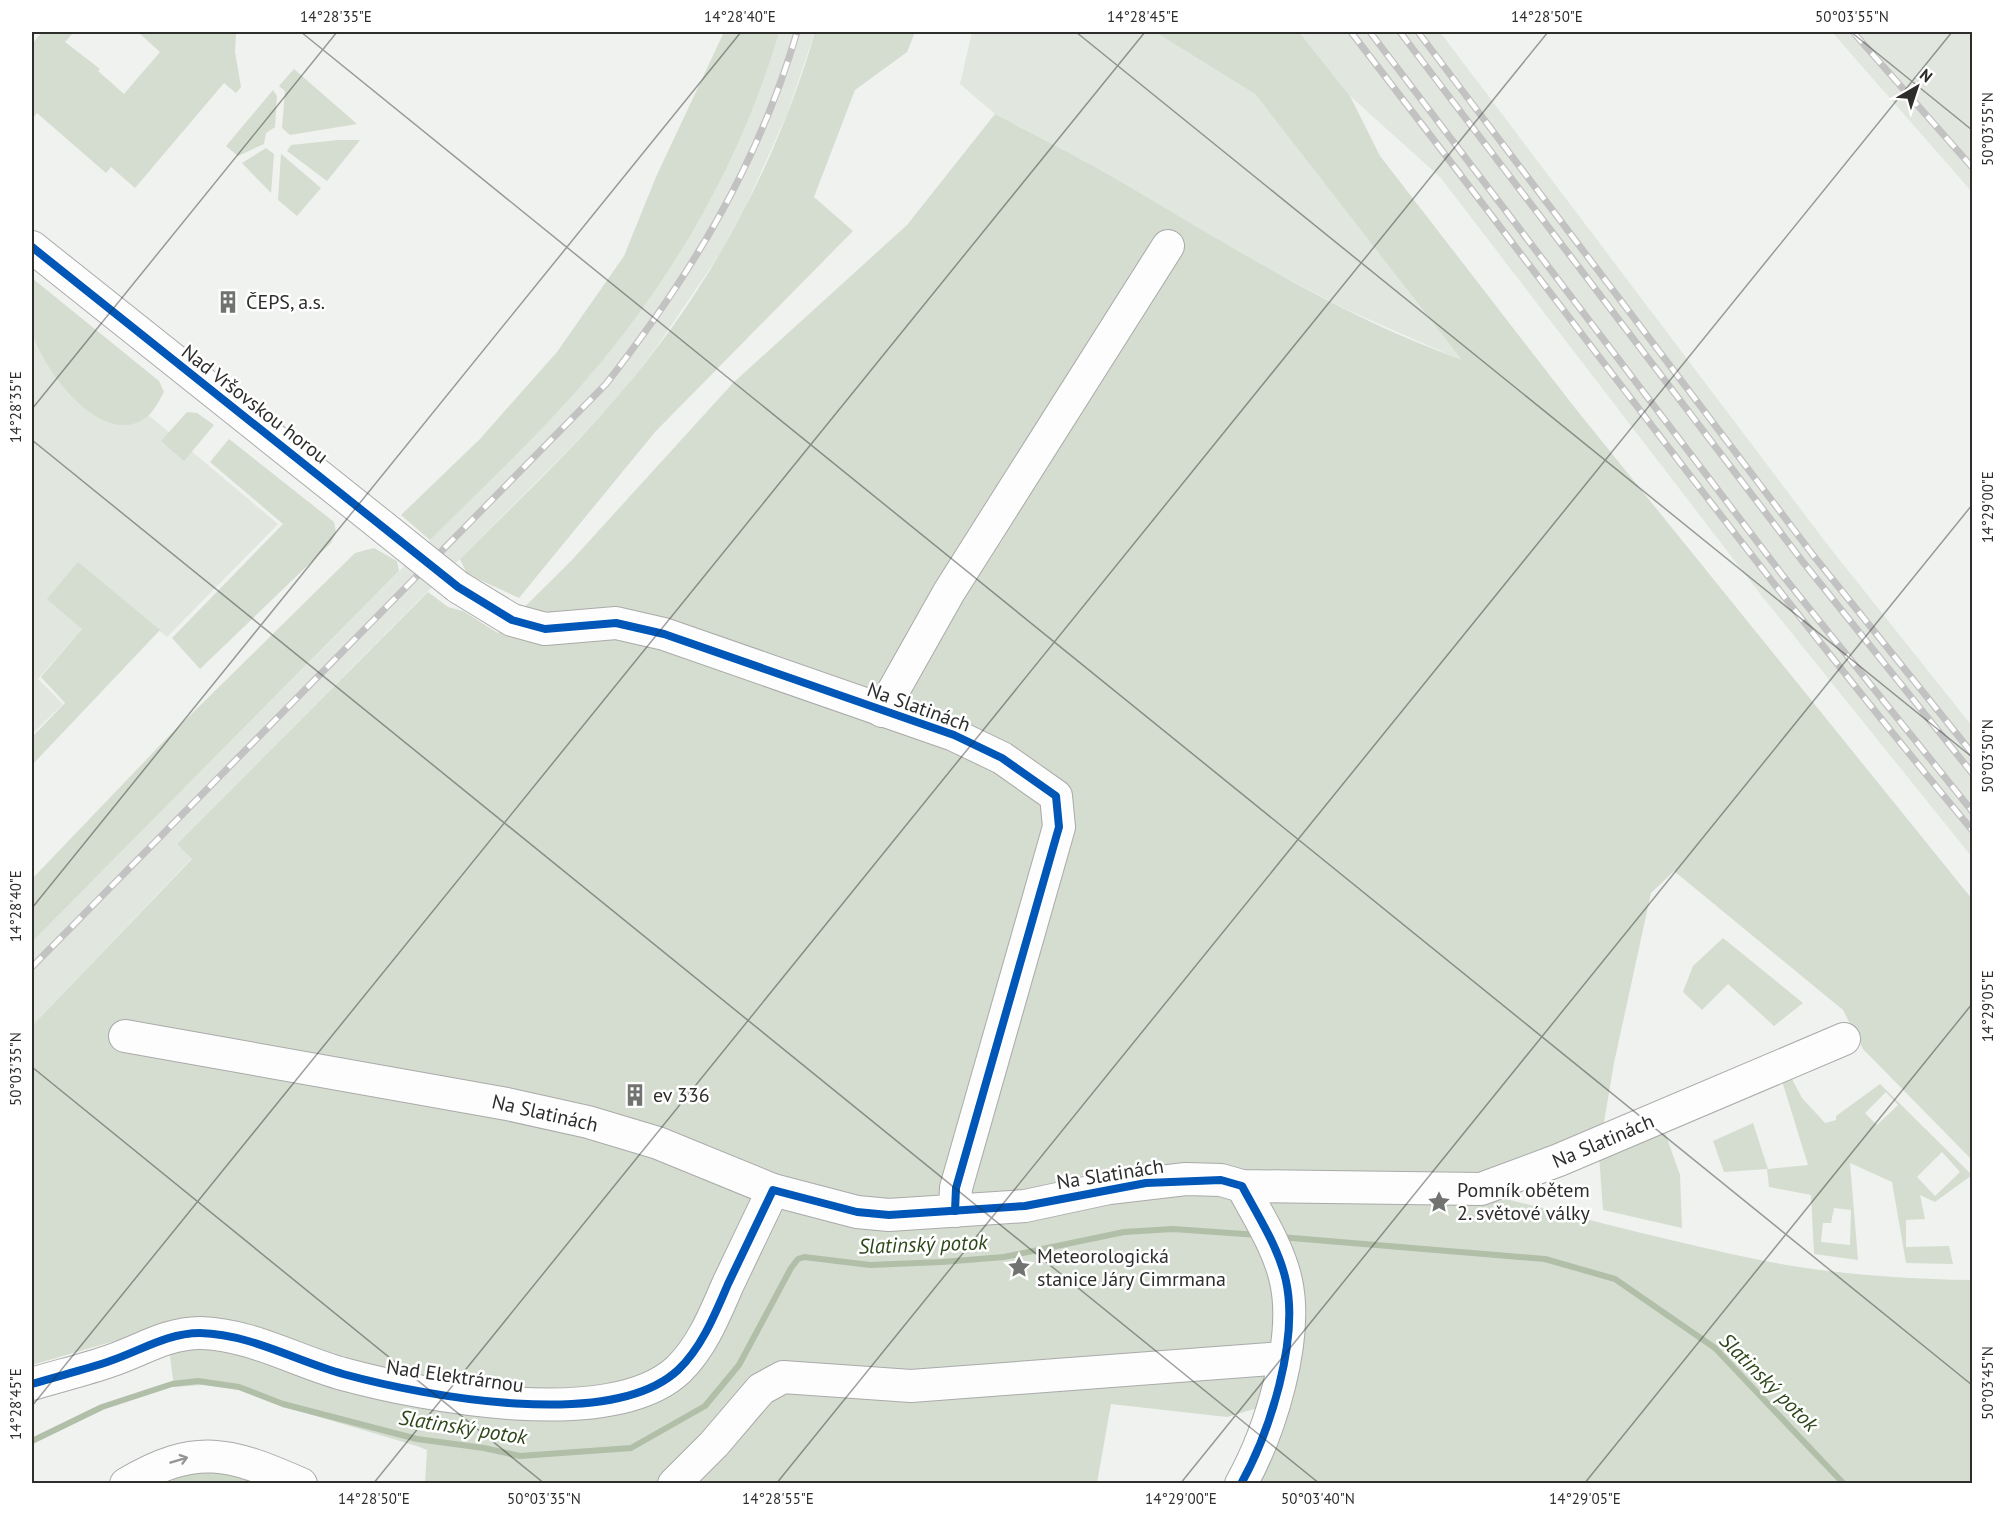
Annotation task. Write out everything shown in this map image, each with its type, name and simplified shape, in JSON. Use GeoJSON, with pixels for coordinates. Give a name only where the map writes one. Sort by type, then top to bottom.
{"type":"FeatureCollection","features":[{"type":"Feature","properties":{"kind":"street"},"geometry":{"type":"LineString","coordinates":[[882,711],[949,592],[1168,246]]}},
{"type":"Feature","properties":{"kind":"street","name":"Nad Vršovskou horou"},"geometry":{"type":"LineString","coordinates":[[32,247],[458,587]]}},
{"type":"Feature","properties":{"kind":"street","name":"Na Slatinách"},"geometry":{"type":"LineString","coordinates":[[458,587],[512,620],[545,629],[616,623],[664,634],[954,735],[1002,758],[1056,796],[1059,826],[956,1188],[955,1211]]}},
{"type":"Feature","properties":{"kind":"street","name":"Na Slatinách"},"geometry":{"type":"LineString","coordinates":[[125,1036],[507,1104],[588,1122],[658,1143],[773,1190],[857,1212],[889,1215],[1025,1206],[1146,1183],[1221,1180],[1242,1186],[1481,1189],[1559,1160],[1844,1039]]}},
{"type":"Feature","properties":{"kind":"street"},"geometry":{"type":"LineString","coordinates":[[1241,1484],[1265,1430],[1280,1381],[1284,1358],[1288,1294],[1283,1270],[1242,1186]]}},
{"type":"Feature","properties":{"kind":"street","name":"Nad Elektrárnou"},"geometry":{"type":"LineString","coordinates":[[32,1384],[110,1361],[176,1334],[200,1333],[231,1336],[344,1374],[427,1392],[536,1404],[591,1404],[612,1401],[650,1389],[663,1381],[694,1351],[773,1190]]}},
{"type":"Feature","properties":{"kind":"street"},"geometry":{"type":"LineString","coordinates":[[674,1484],[714,1444],[761,1389],[783,1377],[910,1386],[1284,1358]]}},
{"type":"Feature","properties":{"kind":"street"},"geometry":{"type":"LineString","coordinates":[[126,1484],[150,1469],[198,1454],[251,1462],[302,1484]]}},
{"type":"Feature","properties":{"kind":"shaded area"},"geometry":{"type":"Polygon","coordinates":[[[779,32],[815,32],[787,114],[744,210],[719,255],[656,348],[619,396],[574,444],[177,844],[192,858],[32,1026],[32,942],[549,420],[592,373],[628,327],[661,281],[713,194],[755,102],[779,32]]]}},
{"type":"Feature","properties":{"kind":"shaded area"},"geometry":{"type":"Polygon","coordinates":[[[972,32],[1155,32],[1255,94],[1463,361],[1343,308],[1248,258],[1121,182],[995,114],[960,84],[972,32]]]}},
{"type":"Feature","properties":{"kind":"shaded area"},"geometry":{"type":"Polygon","coordinates":[[[1299,32],[1440,32],[1827,544],[1972,726],[1972,857],[1761,595],[1440,177],[1350,96],[1299,32]]]}},
{"type":"Feature","properties":{"kind":"shaded area"},"geometry":{"type":"Polygon","coordinates":[[[1832,32],[1972,32],[1972,192],[1832,32]]]}},
{"type":"Feature","properties":{"kind":"shaded area"},"geometry":{"type":"Polygon","coordinates":[[[32,317],[278,524],[167,637],[78,562],[82,629],[38,679],[63,704],[32,734],[32,317]]]}},
{"type":"Feature","properties":{"kind":"green space"},"geometry":{"type":"Polygon","coordinates":[[[42,32],[74,32],[65,42],[100,69],[98,71],[124,94],[160,52],[138,32],[236,32],[235,52],[241,87],[236,93],[224,83],[135,188],[111,167],[106,173],[37,113],[32,119],[32,44],[42,32]]]}},
{"type":"Feature","properties":{"kind":"green space"},"geometry":{"type":"Polygon","coordinates":[[[724,32],[779,32],[746,124],[704,212],[652,295],[592,373],[533,437],[430,540],[401,515],[480,439],[557,352],[624,256],[656,177],[724,32]]]}},
{"type":"Feature","properties":{"kind":"green space"},"geometry":{"type":"Polygon","coordinates":[[[815,32],[915,32],[907,52],[855,90],[814,197],[853,231],[655,432],[519,598],[467,574],[460,559],[560,459],[618,396],[682,313],[736,224],[760,177],[781,130],[815,32]]]}},
{"type":"Feature","properties":{"kind":"green space"},"geometry":{"type":"Polygon","coordinates":[[[1155,32],[1299,32],[1350,96],[1380,156],[1575,408],[1972,899],[1972,1160],[1863,1049],[1843,1010],[1674,871],[1651,893],[1614,1063],[1602,1134],[1490,1195],[1692,1245],[1786,1265],[1866,1275],[1972,1280],[1972,1483],[1257,1483],[1291,1398],[1227,1417],[1111,1404],[1097,1483],[425,1483],[427,1450],[417,1446],[282,1406],[246,1390],[202,1385],[174,1387],[166,1326],[32,1365],[32,1026],[192,859],[177,844],[428,592],[448,607],[463,611],[498,633],[571,561],[733,383],[907,225],[995,114],[1107,174],[1289,280],[1417,343],[1462,360],[1255,94],[1155,32]]]}},
{"type":"Feature","properties":{"kind":"green space"},"geometry":{"type":"Polygon","coordinates":[[[294,69],[357,124],[290,135],[282,128],[285,91],[279,86],[294,69]]]}},
{"type":"Feature","properties":{"kind":"green space"},"geometry":{"type":"Polygon","coordinates":[[[273,90],[277,96],[275,127],[266,133],[264,144],[238,156],[226,146],[273,90]]]}},
{"type":"Feature","properties":{"kind":"green space"},"geometry":{"type":"Polygon","coordinates":[[[360,140],[327,181],[287,151],[291,145],[360,140]]]}},
{"type":"Feature","properties":{"kind":"green space"},"geometry":{"type":"Polygon","coordinates":[[[266,148],[274,154],[271,193],[242,163],[266,148]]]}},
{"type":"Feature","properties":{"kind":"green space"},"geometry":{"type":"Polygon","coordinates":[[[281,154],[321,188],[297,216],[278,200],[281,154]]]}},
{"type":"Feature","properties":{"kind":"green space"},"geometry":{"type":"Polygon","coordinates":[[[32,278],[159,381],[164,392],[149,415],[132,424],[114,424],[96,416],[78,403],[62,386],[39,349],[31,328],[32,278]]]}},
{"type":"Feature","properties":{"kind":"green space"},"geometry":{"type":"Polygon","coordinates":[[[187,412],[197,413],[214,425],[184,461],[161,441],[187,412]]]}},
{"type":"Feature","properties":{"kind":"green space"},"geometry":{"type":"Polygon","coordinates":[[[229,439],[334,522],[336,532],[331,543],[200,669],[172,638],[283,524],[210,462],[229,439]]]}},
{"type":"Feature","properties":{"kind":"green space"},"geometry":{"type":"Polygon","coordinates":[[[374,548],[397,561],[399,571],[32,942],[32,879],[166,739],[355,553],[374,548]]]}},
{"type":"Feature","properties":{"kind":"green space"},"geometry":{"type":"Polygon","coordinates":[[[78,562],[160,630],[32,765],[32,737],[65,703],[41,677],[82,629],[47,599],[78,562]]]}},
{"type":"Feature","properties":{"kind":"green space"},"geometry":{"type":"Polygon","coordinates":[[[1723,938],[1803,1003],[1774,1026],[1728,984],[1702,1010],[1683,992],[1693,966],[1723,938]]]}},
{"type":"Feature","properties":{"kind":"green space"},"geometry":{"type":"Polygon","coordinates":[[[1791,1077],[1802,1098],[1825,1123],[1836,1120],[1836,1116],[1880,1084],[1972,1175],[1935,1202],[1920,1195],[1925,1219],[1906,1220],[1906,1247],[1949,1246],[1953,1264],[1906,1263],[1892,1182],[1850,1163],[1858,1260],[1814,1254],[1811,1195],[1769,1187],[1767,1169],[1724,1172],[1713,1141],[1753,1123],[1768,1169],[1808,1165],[1782,1081],[1791,1077]],[[1886,1092],[1865,1113],[1877,1125],[1898,1105],[1886,1092]],[[1942,1152],[1917,1177],[1935,1196],[1960,1172],[1942,1152]],[[1834,1208],[1831,1223],[1823,1223],[1821,1242],[1850,1245],[1851,1210],[1834,1208]]]}},
{"type":"Feature","properties":{"kind":"green space"},"geometry":{"type":"Polygon","coordinates":[[[1663,1127],[1680,1175],[1682,1228],[1603,1210],[1599,1155],[1663,1127]]]}},
{"type":"Feature","properties":{"kind":"green space"},"geometry":{"type":"Polygon","coordinates":[[[199,1469],[284,1484],[164,1484],[199,1469]]]}},
{"type":"Feature","properties":{"kind":"waterway","name":"Slatinský potok"},"geometry":{"type":"LineString","coordinates":[[32,1441],[102,1407],[172,1384],[198,1381],[239,1387],[283,1404],[417,1439],[484,1448],[520,1456],[631,1448],[705,1406],[739,1365],[798,1259],[804,1257],[870,1265],[942,1262],[1004,1257],[1124,1232],[1173,1229],[1258,1235]]}},
{"type":"Feature","properties":{"kind":"waterway","name":"Slatinský potok"},"geometry":{"type":"LineString","coordinates":[[1280,1237],[1545,1259],[1615,1279],[1715,1348],[1844,1484]]}},
{"type":"Feature","properties":{"kind":"railway"},"geometry":{"type":"LineString","coordinates":[[32,967],[606,384],[666,302],[719,217],[763,128],[797,32]]}},
{"type":"Feature","properties":{"kind":"railway"},"geometry":{"type":"LineString","coordinates":[[1351,32],[1735,534],[1972,830]]}},
{"type":"Feature","properties":{"kind":"railway"},"geometry":{"type":"LineString","coordinates":[[1370,32],[1784,577],[1972,811]]}},
{"type":"Feature","properties":{"kind":"railway"},"geometry":{"type":"LineString","coordinates":[[1400,32],[1803,562],[1972,773]]}},
{"type":"Feature","properties":{"kind":"railway"},"geometry":{"type":"LineString","coordinates":[[1418,32],[1813,555],[1972,753]]}},
{"type":"Feature","properties":{"kind":"railway"},"geometry":{"type":"LineString","coordinates":[[1853,32],[1972,167]]}},
{"type":"Feature","properties":{"kind":"cycle path"},"geometry":{"type":"LineString","coordinates":[[32,247],[458,587],[512,620],[545,629],[616,623],[664,634],[954,735],[1002,758],[1056,796],[1059,827],[956,1188],[955,1211]]}},
{"type":"Feature","properties":{"kind":"cycle path"},"geometry":{"type":"LineString","coordinates":[[32,1384],[110,1361],[165,1339],[200,1333],[255,1343],[325,1369],[378,1383],[467,1399],[516,1404],[564,1404],[609,1400],[648,1389],[678,1370],[687,1361],[707,1330],[773,1190],[857,1212],[889,1215],[1025,1206],[1146,1183],[1221,1180],[1242,1186],[1273,1244],[1283,1269],[1289,1305],[1289,1330],[1279,1385],[1262,1439],[1241,1484]]}},
{"type":"Feature","properties":{"kind":"place","name":"ČEPS, a.s."},"geometry":{"type":"Point","coordinates":[228,302]}},
{"type":"Feature","properties":{"kind":"place","name":"ev 336"},"geometry":{"type":"Point","coordinates":[635,1095]}},
{"type":"Feature","properties":{"kind":"place","name":"Pomník obětem 2. světové války"},"geometry":{"type":"Point","coordinates":[1439,1202]}},
{"type":"Feature","properties":{"kind":"place","name":"Meteorologická stanice Járy Cimrmana"},"geometry":{"type":"Point","coordinates":[1019,1267]}}]}
